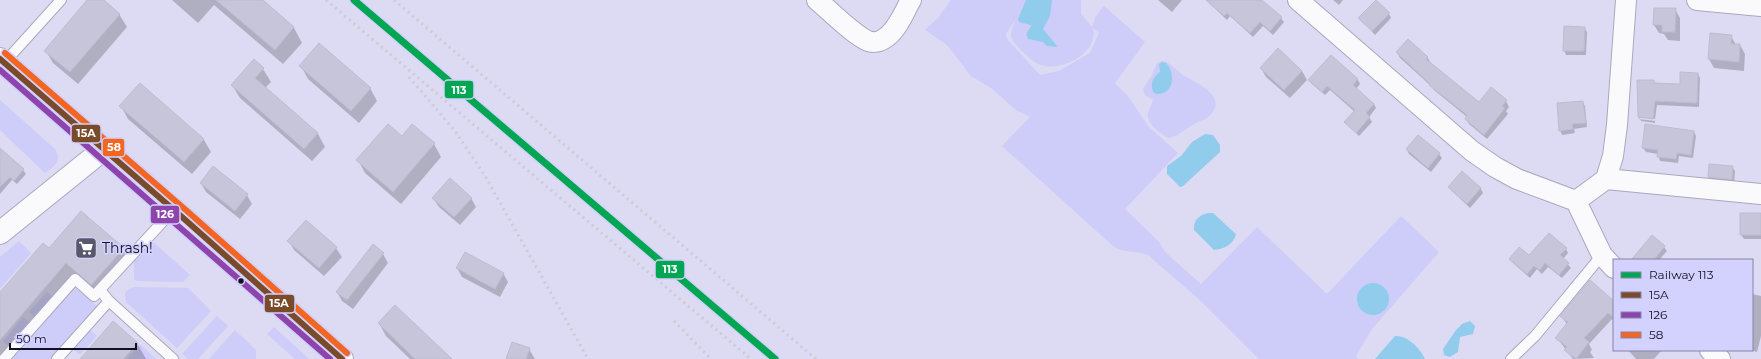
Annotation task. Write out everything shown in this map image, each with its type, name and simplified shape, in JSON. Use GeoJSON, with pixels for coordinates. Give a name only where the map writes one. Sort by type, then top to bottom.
{"type":"FeatureCollection","features":[{"type":"Feature","properties":{"kind":"main road"},"geometry":{"type":"LineString","coordinates":[[1,64],[100,153],[342,359]]}},
{"type":"Feature","properties":{"kind":"main road"},"geometry":{"type":"LineString","coordinates":[[100,153],[167,217],[225,267],[325,359]]}},
{"type":"Feature","properties":{"kind":"main road"},"geometry":{"type":"LineString","coordinates":[[0,233],[100,153]]}},
{"type":"Feature","properties":{"kind":"street"},"geometry":{"type":"LineString","coordinates":[[817,0],[859,36],[868,41],[877,42],[886,38],[893,30],[911,0]]}},
{"type":"Feature","properties":{"kind":"street"},"geometry":{"type":"LineString","coordinates":[[1298,0],[1472,151],[1495,167],[1517,179],[1576,201],[1608,261]]}},
{"type":"Feature","properties":{"kind":"street"},"geometry":{"type":"LineString","coordinates":[[1576,201],[1606,179],[1614,156],[1618,125],[1626,0]]}},
{"type":"Feature","properties":{"kind":"street"},"geometry":{"type":"LineString","coordinates":[[1697,0],[1761,6]]}},
{"type":"Feature","properties":{"kind":"street"},"geometry":{"type":"LineString","coordinates":[[1606,179],[1761,194]]}},
{"type":"Feature","properties":{"kind":"street"},"geometry":{"type":"LineString","coordinates":[[1711,351],[1720,359]]}},
{"type":"Feature","properties":{"kind":"lane"},"geometry":{"type":"LineString","coordinates":[[1,64],[61,0]]}},
{"type":"Feature","properties":{"kind":"lane"},"geometry":{"type":"LineString","coordinates":[[4,359],[75,279],[94,296],[167,217]]}},
{"type":"Feature","properties":{"kind":"lane"},"geometry":{"type":"LineString","coordinates":[[1511,359],[1608,261]]}},
{"type":"Feature","properties":{"kind":"lane"},"geometry":{"type":"LineString","coordinates":[[100,290],[109,301],[173,359]]}},
{"type":"Feature","properties":{"kind":"lane"},"geometry":{"type":"LineString","coordinates":[[57,359],[109,301]]}},
{"type":"Feature","properties":{"kind":"shaded area"},"geometry":{"type":"Polygon","coordinates":[[[951,0],[1081,0],[1081,14],[1092,27],[1096,16],[1104,6],[1145,42],[1115,83],[1128,96],[1148,126],[1178,153],[1125,209],[1159,242],[1165,252],[1201,284],[1257,227],[1327,294],[1401,216],[1439,252],[1372,329],[1356,356],[1358,359],[1259,359],[1202,302],[1148,255],[1121,250],[1113,246],[1002,146],[1030,117],[1016,110],[991,88],[971,76],[947,45],[925,30],[938,18],[951,0]],[[1016,19],[1006,34],[1007,39],[1040,75],[1059,71],[1090,53],[1099,33],[1093,28],[1091,45],[1079,58],[1062,65],[1045,66],[1032,60],[1014,42],[1011,33],[1016,19]]]}},
{"type":"Feature","properties":{"kind":"shaded area"},"geometry":{"type":"Polygon","coordinates":[[[1026,0],[1052,0],[1050,16],[1043,29],[1057,46],[1056,47],[1047,46],[1043,42],[1028,39],[1027,33],[1031,25],[1019,22],[1018,19],[1026,0]]]}},
{"type":"Feature","properties":{"kind":"shaded area"},"geometry":{"type":"Polygon","coordinates":[[[1163,61],[1169,63],[1183,75],[1203,87],[1214,97],[1216,103],[1214,110],[1208,117],[1168,138],[1151,124],[1148,113],[1153,100],[1145,95],[1143,89],[1152,75],[1157,63],[1163,61]]]}},
{"type":"Feature","properties":{"kind":"shaded area"},"geometry":{"type":"Polygon","coordinates":[[[1162,62],[1166,63],[1169,67],[1172,83],[1167,91],[1156,94],[1153,92],[1152,83],[1154,78],[1160,72],[1159,64],[1162,62]]]}},
{"type":"Feature","properties":{"kind":"shaded area"},"geometry":{"type":"Polygon","coordinates":[[[0,100],[55,149],[58,160],[52,168],[45,173],[0,130],[0,100]]]}},
{"type":"Feature","properties":{"kind":"shaded area"},"geometry":{"type":"Polygon","coordinates":[[[1205,134],[1213,135],[1220,145],[1220,152],[1183,186],[1180,187],[1167,174],[1167,166],[1181,156],[1192,142],[1205,134]]]}},
{"type":"Feature","properties":{"kind":"shaded area"},"geometry":{"type":"Polygon","coordinates":[[[1208,213],[1213,213],[1236,234],[1233,241],[1225,247],[1214,250],[1194,230],[1194,224],[1197,219],[1208,213]]]}},
{"type":"Feature","properties":{"kind":"shaded area"},"geometry":{"type":"Polygon","coordinates":[[[151,240],[190,275],[183,282],[137,281],[134,279],[134,261],[151,240]]]}},
{"type":"Feature","properties":{"kind":"shaded area"},"geometry":{"type":"Polygon","coordinates":[[[19,241],[31,253],[0,289],[0,257],[19,241]]]}},
{"type":"Feature","properties":{"kind":"shaded area"},"geometry":{"type":"Polygon","coordinates":[[[1370,283],[1376,283],[1385,287],[1389,299],[1385,311],[1376,315],[1370,315],[1361,311],[1357,302],[1357,296],[1361,287],[1370,283]]]}},
{"type":"Feature","properties":{"kind":"shaded area"},"geometry":{"type":"Polygon","coordinates":[[[73,286],[97,306],[50,359],[9,359],[73,286]]]}},
{"type":"Feature","properties":{"kind":"shaded area"},"geometry":{"type":"Polygon","coordinates":[[[134,287],[188,288],[211,311],[177,348],[126,302],[126,291],[134,287]]]}},
{"type":"Feature","properties":{"kind":"shaded area"},"geometry":{"type":"Polygon","coordinates":[[[47,292],[54,298],[36,318],[29,312],[47,292]]]}},
{"type":"Feature","properties":{"kind":"shaded area"},"geometry":{"type":"Polygon","coordinates":[[[217,316],[228,326],[198,359],[188,359],[182,354],[217,316]]]}},
{"type":"Feature","properties":{"kind":"shaded area"},"geometry":{"type":"Polygon","coordinates":[[[23,317],[31,323],[10,347],[3,341],[23,317]]]}},
{"type":"Feature","properties":{"kind":"shaded area"},"geometry":{"type":"Polygon","coordinates":[[[1470,321],[1475,326],[1473,334],[1460,337],[1458,352],[1450,357],[1444,355],[1443,349],[1456,330],[1462,324],[1470,321]]]}},
{"type":"Feature","properties":{"kind":"shaded area"},"geometry":{"type":"Polygon","coordinates":[[[274,327],[309,359],[295,359],[267,334],[274,327]]]}},
{"type":"Feature","properties":{"kind":"shaded area"},"geometry":{"type":"Polygon","coordinates":[[[89,329],[97,336],[80,355],[72,349],[89,329]]]}},
{"type":"Feature","properties":{"kind":"shaded area"},"geometry":{"type":"Polygon","coordinates":[[[235,330],[256,350],[256,359],[209,359],[235,330]]]}},
{"type":"Feature","properties":{"kind":"shaded area"},"geometry":{"type":"Polygon","coordinates":[[[1395,336],[1400,336],[1413,343],[1425,359],[1375,359],[1395,336]]]}},
{"type":"Feature","properties":{"kind":"shaded area"},"geometry":{"type":"Polygon","coordinates":[[[140,344],[156,359],[127,359],[140,344]]]}},
{"type":"Feature","properties":{"kind":"building"},"geometry":{"type":"Polygon","coordinates":[[[87,0],[104,0],[120,14],[70,72],[44,51],[87,0]]]}},
{"type":"Feature","properties":{"kind":"building"},"geometry":{"type":"Polygon","coordinates":[[[216,0],[263,0],[294,27],[275,50],[216,0]]]}},
{"type":"Feature","properties":{"kind":"building"},"geometry":{"type":"Polygon","coordinates":[[[1206,0],[1262,0],[1282,17],[1270,31],[1260,22],[1250,33],[1227,13],[1224,16],[1206,0]]]}},
{"type":"Feature","properties":{"kind":"building"},"geometry":{"type":"Polygon","coordinates":[[[1376,0],[1390,13],[1372,31],[1358,18],[1376,0]]]}},
{"type":"Feature","properties":{"kind":"building"},"geometry":{"type":"Polygon","coordinates":[[[1654,8],[1676,8],[1675,32],[1662,32],[1662,25],[1653,25],[1654,8]]]}},
{"type":"Feature","properties":{"kind":"building"},"geometry":{"type":"Polygon","coordinates":[[[1564,26],[1585,27],[1584,51],[1563,51],[1564,26]]]}},
{"type":"Feature","properties":{"kind":"building"},"geometry":{"type":"Polygon","coordinates":[[[1710,33],[1732,35],[1731,44],[1740,44],[1739,62],[1708,59],[1710,33]]]}},
{"type":"Feature","properties":{"kind":"building"},"geometry":{"type":"Polygon","coordinates":[[[1408,39],[1428,57],[1426,59],[1479,102],[1491,87],[1507,100],[1502,106],[1505,108],[1484,135],[1465,119],[1467,115],[1429,85],[1430,84],[1396,52],[1408,39]]]}},
{"type":"Feature","properties":{"kind":"building"},"geometry":{"type":"Polygon","coordinates":[[[319,43],[371,88],[351,111],[299,66],[319,43]]]}},
{"type":"Feature","properties":{"kind":"building"},"geometry":{"type":"Polygon","coordinates":[[[1278,48],[1302,71],[1284,90],[1260,68],[1278,48]]]}},
{"type":"Feature","properties":{"kind":"building"},"geometry":{"type":"Polygon","coordinates":[[[1331,55],[1358,79],[1353,85],[1374,104],[1366,113],[1370,117],[1356,133],[1344,122],[1355,110],[1327,86],[1322,92],[1308,80],[1331,55]]]}},
{"type":"Feature","properties":{"kind":"building"},"geometry":{"type":"Polygon","coordinates":[[[254,59],[264,68],[255,78],[318,133],[304,149],[231,85],[254,59]]]}},
{"type":"Feature","properties":{"kind":"building"},"geometry":{"type":"Polygon","coordinates":[[[1680,72],[1698,73],[1697,103],[1655,101],[1653,119],[1638,117],[1637,80],[1654,80],[1654,83],[1680,84],[1680,72]]]}},
{"type":"Feature","properties":{"kind":"building"},"geometry":{"type":"Polygon","coordinates":[[[140,83],[204,139],[184,162],[119,106],[140,83]]]}},
{"type":"Feature","properties":{"kind":"building"},"geometry":{"type":"Polygon","coordinates":[[[1583,101],[1586,123],[1572,124],[1573,129],[1559,131],[1557,103],[1583,101]]]}},
{"type":"Feature","properties":{"kind":"building"},"geometry":{"type":"Polygon","coordinates":[[[388,124],[402,136],[412,124],[435,143],[393,192],[356,160],[388,124]]]}},
{"type":"Feature","properties":{"kind":"building"},"geometry":{"type":"Polygon","coordinates":[[[1645,124],[1694,131],[1691,155],[1677,153],[1676,159],[1657,157],[1658,150],[1642,148],[1645,124]]]}},
{"type":"Feature","properties":{"kind":"building"},"geometry":{"type":"Polygon","coordinates":[[[1418,135],[1440,153],[1428,168],[1406,149],[1418,135]]]}},
{"type":"Feature","properties":{"kind":"building"},"geometry":{"type":"Polygon","coordinates":[[[0,148],[24,169],[14,181],[10,177],[0,187],[0,148]]]}},
{"type":"Feature","properties":{"kind":"building"},"geometry":{"type":"Polygon","coordinates":[[[1709,164],[1733,166],[1732,180],[1708,177],[1709,164]]]}},
{"type":"Feature","properties":{"kind":"building"},"geometry":{"type":"Polygon","coordinates":[[[213,166],[248,194],[235,211],[200,183],[213,166]]]}},
{"type":"Feature","properties":{"kind":"building"},"geometry":{"type":"Polygon","coordinates":[[[1462,171],[1481,188],[1467,204],[1448,187],[1462,171]]]}},
{"type":"Feature","properties":{"kind":"building"},"geometry":{"type":"Polygon","coordinates":[[[450,178],[472,198],[454,217],[432,198],[450,178]]]}},
{"type":"Feature","properties":{"kind":"building"},"geometry":{"type":"Polygon","coordinates":[[[81,211],[124,248],[91,285],[66,263],[0,340],[0,292],[43,243],[49,248],[81,211]]]}},
{"type":"Feature","properties":{"kind":"building"},"geometry":{"type":"Polygon","coordinates":[[[1740,213],[1761,213],[1761,235],[1740,235],[1740,213]]]}},
{"type":"Feature","properties":{"kind":"building"},"geometry":{"type":"Polygon","coordinates":[[[306,220],[337,247],[319,268],[287,241],[306,220]]]}},
{"type":"Feature","properties":{"kind":"building"},"geometry":{"type":"Polygon","coordinates":[[[1549,233],[1567,248],[1560,255],[1569,263],[1559,275],[1545,263],[1540,270],[1534,266],[1527,274],[1509,259],[1519,247],[1529,255],[1549,233]]]}},
{"type":"Feature","properties":{"kind":"building"},"geometry":{"type":"Polygon","coordinates":[[[1652,235],[1665,246],[1655,259],[1632,259],[1652,235]]]}},
{"type":"Feature","properties":{"kind":"building"},"geometry":{"type":"Polygon","coordinates":[[[373,244],[384,253],[347,300],[336,292],[373,244]]]}},
{"type":"Feature","properties":{"kind":"building"},"geometry":{"type":"Polygon","coordinates":[[[465,252],[504,273],[495,289],[456,268],[465,252]]]}},
{"type":"Feature","properties":{"kind":"building"},"geometry":{"type":"Polygon","coordinates":[[[1590,280],[1613,300],[1613,317],[1608,313],[1584,338],[1589,342],[1576,359],[1564,350],[1567,347],[1555,338],[1568,322],[1560,316],[1590,280]]]}},
{"type":"Feature","properties":{"kind":"building"},"geometry":{"type":"Polygon","coordinates":[[[395,305],[452,359],[415,359],[378,323],[395,305]]]}},
{"type":"Feature","properties":{"kind":"building"},"geometry":{"type":"Polygon","coordinates":[[[113,321],[138,343],[123,359],[80,359],[113,321]]]}},
{"type":"Feature","properties":{"kind":"building"},"geometry":{"type":"Polygon","coordinates":[[[512,342],[530,348],[526,359],[506,359],[512,342]]]}},
{"type":"Feature","properties":{"kind":"railway"},"geometry":{"type":"LineString","coordinates":[[326,0],[751,359]]}},
{"type":"Feature","properties":{"kind":"railway"},"geometry":{"type":"LineString","coordinates":[[394,0],[816,359]]}},
{"type":"Feature","properties":{"kind":"railway"},"geometry":{"type":"LineString","coordinates":[[409,77],[455,131],[485,176],[588,359]]}},
{"type":"Feature","properties":{"kind":"railway"},"geometry":{"type":"LineString","coordinates":[[674,321],[711,359]]}},
{"type":"Feature","properties":{"kind":"rail line","name":"113"},"geometry":{"type":"LineString","coordinates":[[354,0],[775,359]]}},
{"type":"Feature","properties":{"kind":"transit line","name":"58"},"geometry":{"type":"LineString","coordinates":[[5,53],[187,211],[347,353]]}},
{"type":"Feature","properties":{"kind":"transit line","name":"15A"},"geometry":{"type":"LineString","coordinates":[[0,59],[182,217],[342,359]]}},
{"type":"Feature","properties":{"kind":"transit line","name":"126"},"geometry":{"type":"LineString","coordinates":[[0,70],[330,359]]}},
{"type":"Feature","properties":{"kind":"place","name":"Thrash!"},"geometry":{"type":"Point","coordinates":[86,248]}}]}
